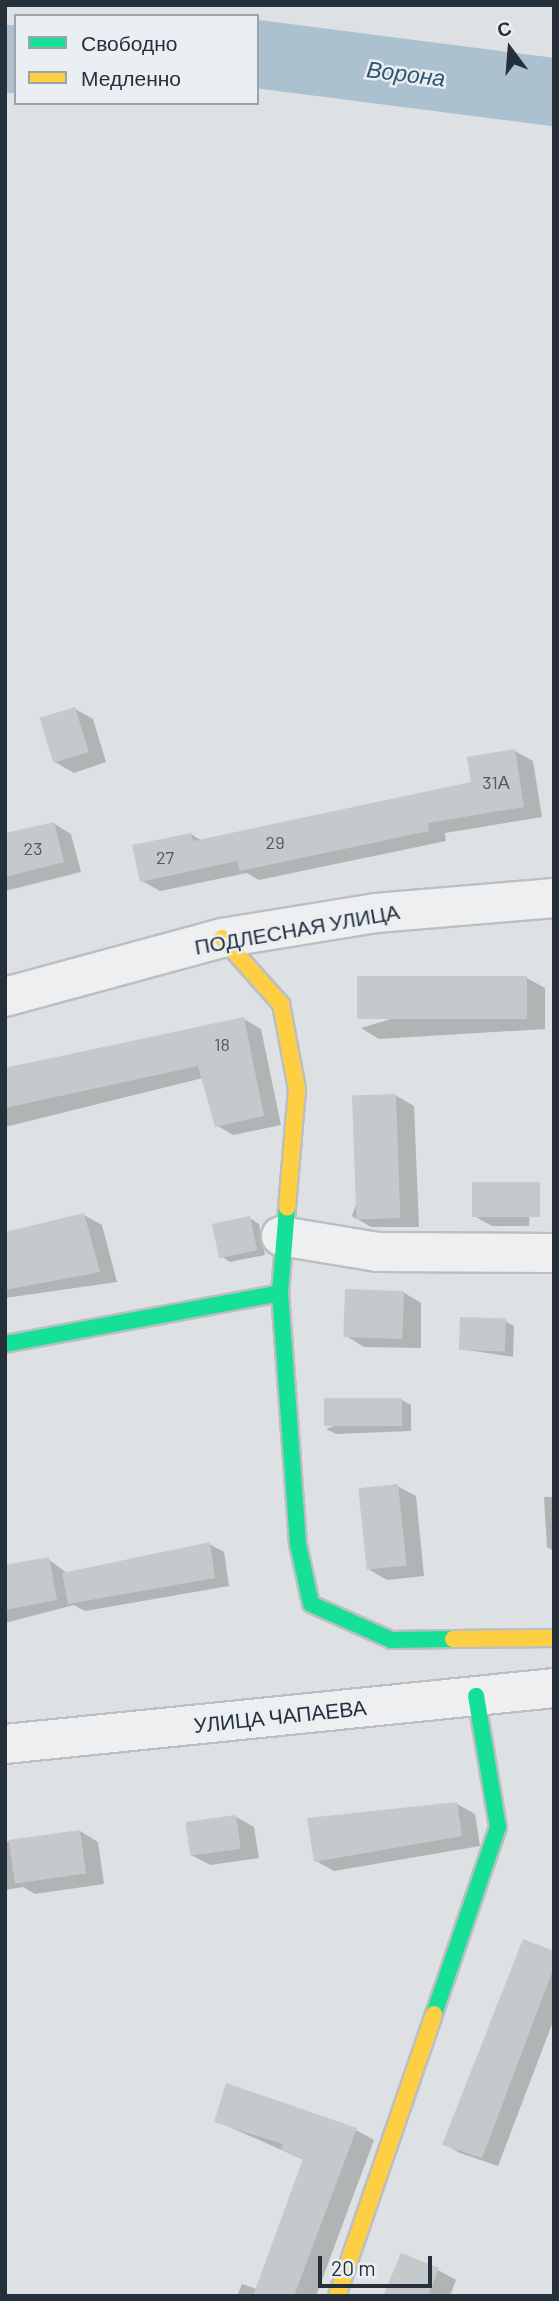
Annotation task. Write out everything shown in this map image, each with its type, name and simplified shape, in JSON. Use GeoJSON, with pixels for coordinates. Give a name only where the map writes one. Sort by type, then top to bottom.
{"type":"FeatureCollection","features":[{"type":"Feature","properties":{"kind":"street","name":"ПОДЛЕСНАЯ УЛИЦА"},"geometry":{"type":"LineString","coordinates":[[5,997],[222,938],[376,913],[554,898]]}},
{"type":"Feature","properties":{"kind":"street"},"geometry":{"type":"LineString","coordinates":[[222,938],[281,1004],[297,1089],[281,1236],[280,1293],[298,1544],[311,1604],[391,1640],[554,1638]]}},
{"type":"Feature","properties":{"kind":"street"},"geometry":{"type":"LineString","coordinates":[[281,1236],[378,1252],[554,1253]]}},
{"type":"Feature","properties":{"kind":"street"},"geometry":{"type":"LineString","coordinates":[[5,1344],[280,1293]]}},
{"type":"Feature","properties":{"kind":"street","name":"УЛИЦА ЧАПАЕВА"},"geometry":{"type":"LineString","coordinates":[[5,1744],[554,1688]]}},
{"type":"Feature","properties":{"kind":"street"},"geometry":{"type":"LineString","coordinates":[[337,2296],[498,1827],[476,1696]]}},
{"type":"Feature","properties":{"kind":"building"},"geometry":{"type":"Polygon","coordinates":[[[75,707],[89,752],[53,763],[40,718],[75,707]]]}},
{"type":"Feature","properties":{"kind":"building"},"geometry":{"type":"Polygon","coordinates":[[[515,749],[524,807],[428,823],[429,831],[240,871],[237,861],[140,882],[132,845],[191,833],[193,841],[471,782],[467,757],[515,749]]]}},
{"type":"Feature","properties":{"kind":"building"},"geometry":{"type":"Polygon","coordinates":[[[54,822],[64,862],[5,877],[5,833],[54,822]]]}},
{"type":"Feature","properties":{"kind":"building"},"geometry":{"type":"Polygon","coordinates":[[[357,976],[527,976],[527,1019],[357,1019],[357,976]]]}},
{"type":"Feature","properties":{"kind":"building"},"geometry":{"type":"Polygon","coordinates":[[[244,1017],[264,1116],[215,1127],[198,1066],[5,1108],[5,1068],[244,1017]]]}},
{"type":"Feature","properties":{"kind":"building"},"geometry":{"type":"Polygon","coordinates":[[[396,1094],[400,1218],[356,1219],[352,1096],[396,1094]]]}},
{"type":"Feature","properties":{"kind":"building"},"geometry":{"type":"Polygon","coordinates":[[[472,1182],[540,1182],[540,1217],[472,1217],[472,1182]]]}},
{"type":"Feature","properties":{"kind":"building"},"geometry":{"type":"Polygon","coordinates":[[[84,1213],[100,1272],[5,1290],[5,1232],[84,1213]]]}},
{"type":"Feature","properties":{"kind":"building"},"geometry":{"type":"Polygon","coordinates":[[[250,1216],[257,1250],[219,1258],[212,1224],[250,1216]]]}},
{"type":"Feature","properties":{"kind":"building"},"geometry":{"type":"Polygon","coordinates":[[[345,1289],[404,1291],[402,1339],[343,1337],[345,1289]]]}},
{"type":"Feature","properties":{"kind":"building"},"geometry":{"type":"Polygon","coordinates":[[[460,1317],[506,1319],[505,1352],[459,1350],[460,1317]]]}},
{"type":"Feature","properties":{"kind":"building"},"geometry":{"type":"Polygon","coordinates":[[[324,1398],[402,1398],[402,1426],[324,1426],[324,1398]]]}},
{"type":"Feature","properties":{"kind":"building"},"geometry":{"type":"Polygon","coordinates":[[[398,1484],[407,1566],[367,1570],[358,1488],[398,1484]]]}},
{"type":"Feature","properties":{"kind":"building"},"geometry":{"type":"Polygon","coordinates":[[[210,1542],[215,1578],[68,1604],[62,1573],[210,1542]]]}},
{"type":"Feature","properties":{"kind":"building"},"geometry":{"type":"Polygon","coordinates":[[[49,1557],[57,1600],[5,1610],[5,1565],[49,1557]]]}},
{"type":"Feature","properties":{"kind":"building"},"geometry":{"type":"Polygon","coordinates":[[[457,1802],[462,1836],[314,1862],[307,1818],[457,1802]]]}},
{"type":"Feature","properties":{"kind":"building"},"geometry":{"type":"Polygon","coordinates":[[[236,1815],[241,1849],[190,1856],[185,1822],[236,1815]]]}},
{"type":"Feature","properties":{"kind":"building"},"geometry":{"type":"Polygon","coordinates":[[[80,1830],[86,1874],[15,1884],[9,1840],[80,1830]]]}},
{"type":"Feature","properties":{"kind":"building"},"geometry":{"type":"Polygon","coordinates":[[[523,1939],[554,1951],[554,1967],[482,2158],[442,2145],[523,1939]]]}},
{"type":"Feature","properties":{"kind":"building"},"geometry":{"type":"Polygon","coordinates":[[[226,2083],[357,2128],[294,2296],[253,2296],[303,2159],[281,2149],[283,2144],[214,2122],[226,2083]]]}},
{"type":"Feature","properties":{"kind":"building"},"geometry":{"type":"Polygon","coordinates":[[[401,2253],[439,2268],[428,2296],[383,2296],[401,2253]]]}},
{"type":"Feature","properties":{"kind":"waterway","name":"Ворона"},"geometry":{"type":"LineString","coordinates":[[259,54],[554,92]]}},
{"type":"Feature","properties":{"kind":"waterway","name":"Ворона"},"geometry":{"type":"LineString","coordinates":[[5,59],[14,59]]}},
{"type":"Feature","properties":{"kind":"traffic: fast"},"geometry":{"type":"LineString","coordinates":[[287,1208],[280,1293],[298,1544],[311,1604],[391,1640],[453,1639]]}},
{"type":"Feature","properties":{"kind":"traffic: fast"},"geometry":{"type":"LineString","coordinates":[[5,1344],[280,1293]]}},
{"type":"Feature","properties":{"kind":"traffic: fast"},"geometry":{"type":"LineString","coordinates":[[434,2014],[498,1827],[476,1696]]}},
{"type":"Feature","properties":{"kind":"traffic: slow"},"geometry":{"type":"LineString","coordinates":[[222,938],[281,1004],[297,1089],[287,1208]]}},
{"type":"Feature","properties":{"kind":"traffic: slow"},"geometry":{"type":"LineString","coordinates":[[453,1639],[554,1638]]}},
{"type":"Feature","properties":{"kind":"traffic: slow"},"geometry":{"type":"LineString","coordinates":[[337,2296],[434,2014]]}}]}
